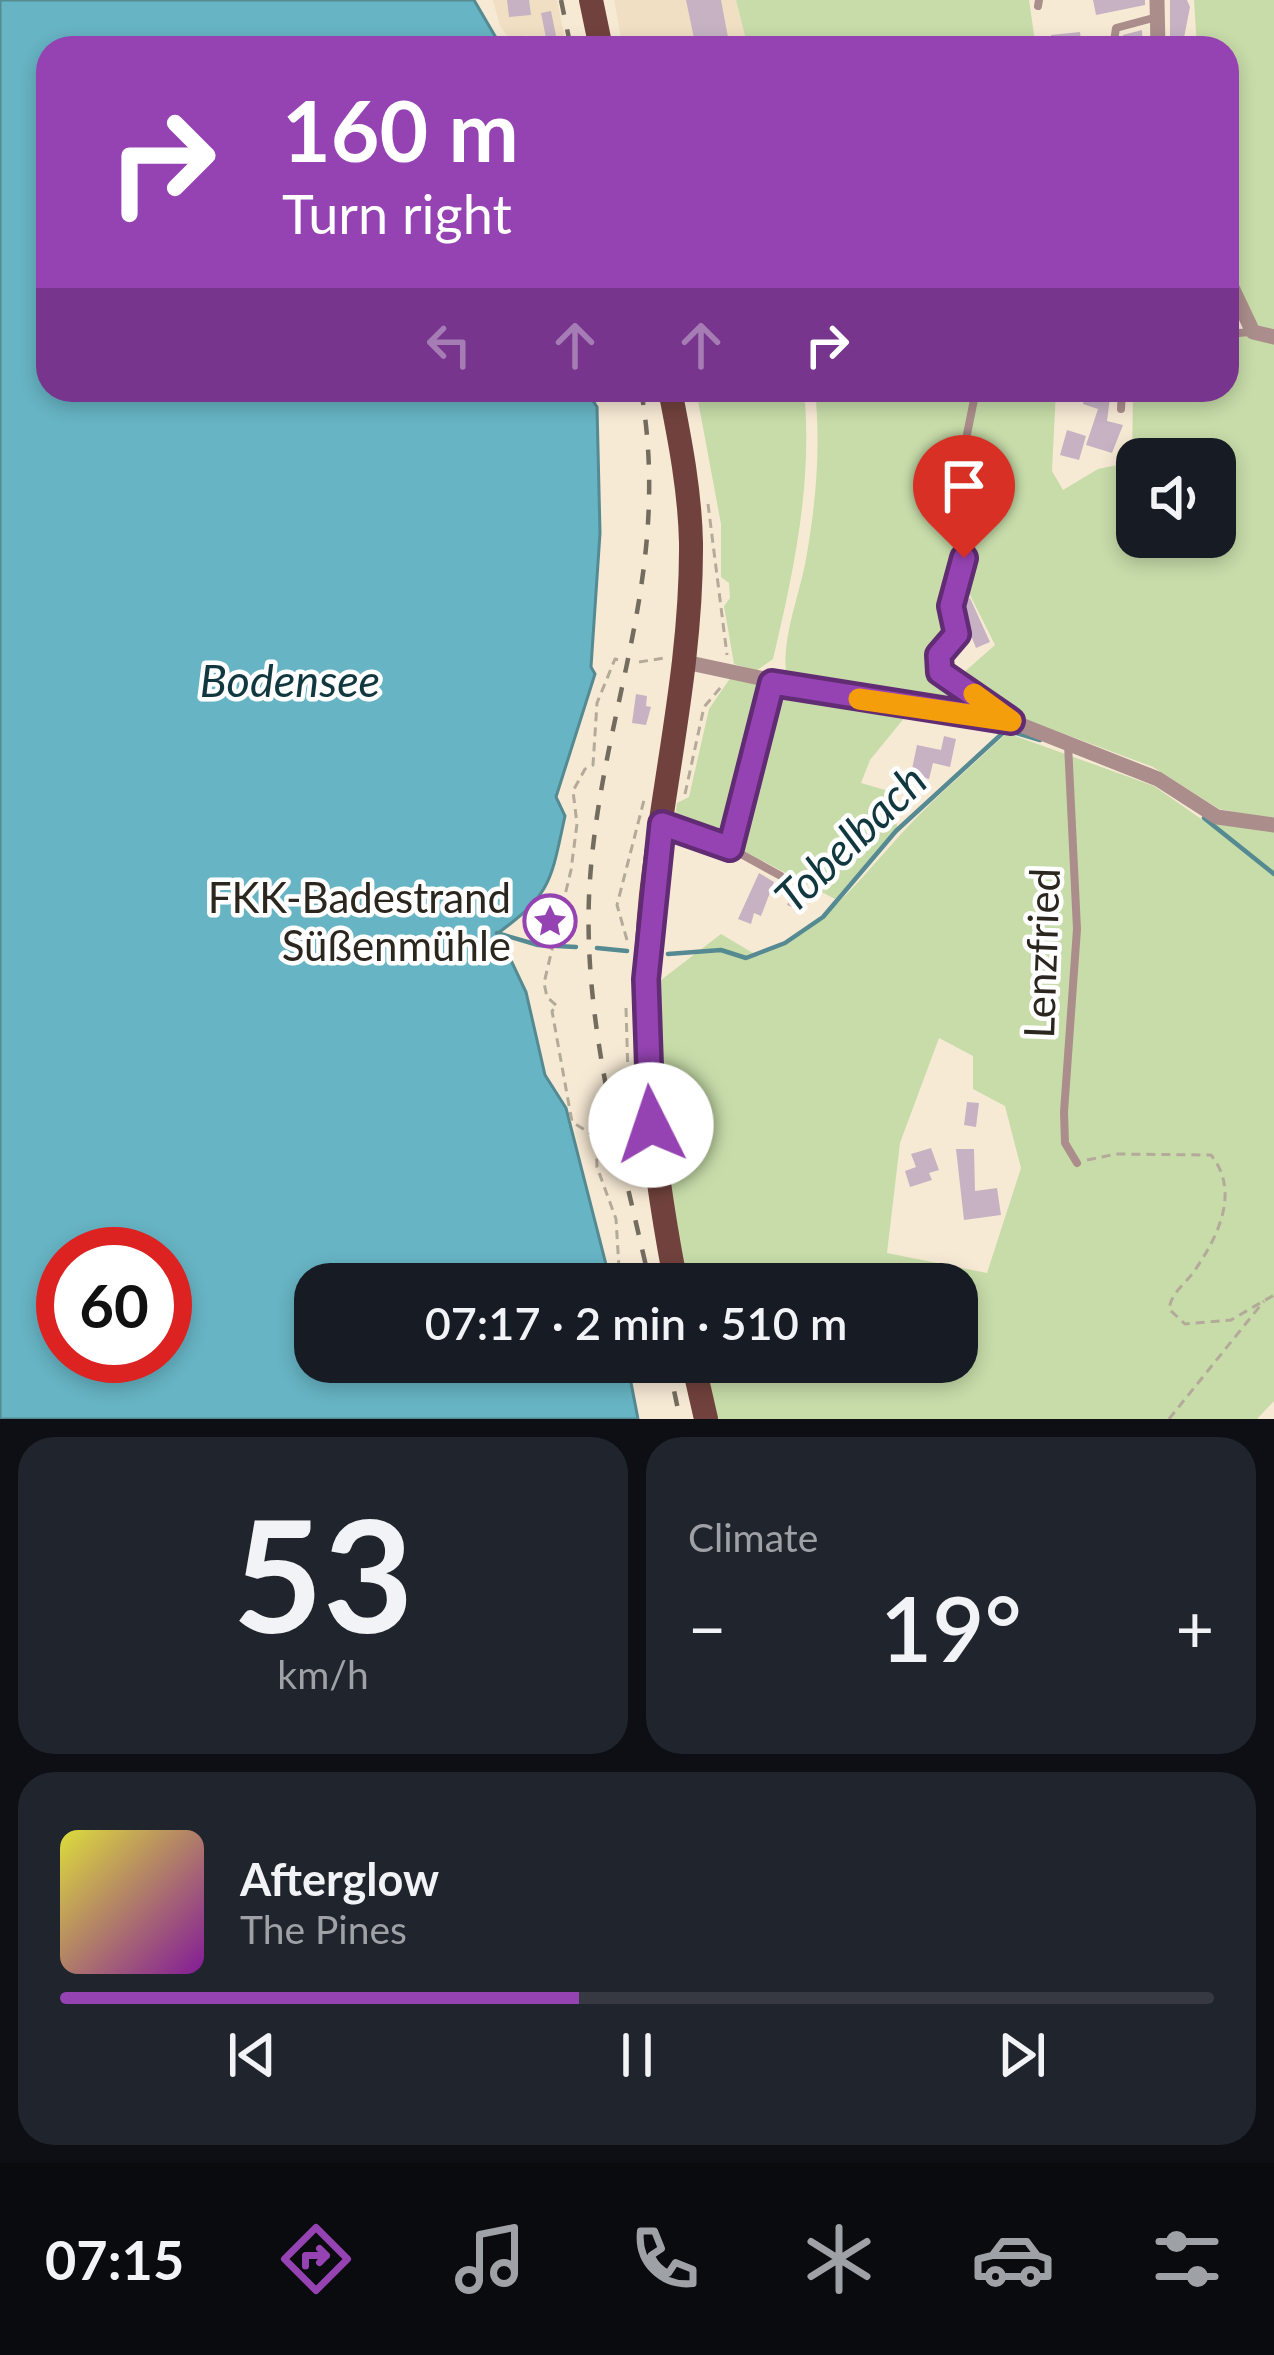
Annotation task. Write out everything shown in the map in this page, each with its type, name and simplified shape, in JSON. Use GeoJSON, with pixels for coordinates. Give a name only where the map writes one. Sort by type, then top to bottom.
{"type":"FeatureCollection","features":[{"type":"Feature","properties":{"kind":"main road"},"geometry":{"type":"LineString","coordinates":[[591,0],[598,36]]}},
{"type":"Feature","properties":{"kind":"main road"},"geometry":{"type":"LineString","coordinates":[[672,402],[691,540],[672,794],[662,824],[646,979],[647,1089],[673,1263]]}},
{"type":"Feature","properties":{"kind":"main road"},"geometry":{"type":"LineString","coordinates":[[698,1383],[706,1419]]}},
{"type":"Feature","properties":{"kind":"street"},"geometry":{"type":"LineString","coordinates":[[1239,303],[1253,332],[1274,337]]}},
{"type":"Feature","properties":{"kind":"street"},"geometry":{"type":"LineString","coordinates":[[685,662],[772,683],[1011,721],[1158,778],[1217,817],[1274,825]]}},
{"type":"Feature","properties":{"kind":"lane"},"geometry":{"type":"LineString","coordinates":[[1115,36],[1117,28],[1158,8]]}},
{"type":"Feature","properties":{"kind":"lane"},"geometry":{"type":"LineString","coordinates":[[1239,333],[1253,332]]}},
{"type":"Feature","properties":{"kind":"lane"},"geometry":{"type":"LineString","coordinates":[[974,402],[964,449],[964,558],[951,606],[957,634],[939,655],[940,672],[1011,721]]}},
{"type":"Feature","properties":{"kind":"lane"},"geometry":{"type":"LineString","coordinates":[[1120,409],[1121,402]]}},
{"type":"Feature","properties":{"kind":"lane"},"geometry":{"type":"LineString","coordinates":[[730,848],[772,683]]}},
{"type":"Feature","properties":{"kind":"lane","name":"Lenzfried"},"geometry":{"type":"LineString","coordinates":[[1067,742],[1077,929],[1064,1112],[1065,1143],[1077,1163]]}},
{"type":"Feature","properties":{"kind":"lane"},"geometry":{"type":"LineString","coordinates":[[662,824],[730,848],[781,876]]}},
{"type":"Feature","properties":{"kind":"path"},"geometry":{"type":"LineString","coordinates":[[639,662],[669,658],[685,662]]}},
{"type":"Feature","properties":{"kind":"path"},"geometry":{"type":"LineString","coordinates":[[619,1263],[616,1219],[597,1167],[596,1137],[572,1122],[567,1072],[557,1048],[552,1012],[556,1006],[547,998],[544,983],[571,870],[577,824],[573,791],[585,769],[593,765],[597,703],[615,659],[624,662]]}},
{"type":"Feature","properties":{"kind":"path"},"geometry":{"type":"LineString","coordinates":[[672,794],[688,791],[704,707],[721,688],[727,670]]}},
{"type":"Feature","properties":{"kind":"path"},"geometry":{"type":"LineString","coordinates":[[628,941],[617,905],[643,800]]}},
{"type":"Feature","properties":{"kind":"path"},"geometry":{"type":"LineString","coordinates":[[1077,1163],[1116,1154],[1211,1155],[1224,1171],[1226,1210],[1196,1270],[1171,1296],[1169,1309],[1185,1324],[1231,1320],[1274,1295]]}},
{"type":"Feature","properties":{"kind":"path"},"geometry":{"type":"LineString","coordinates":[[1169,1419],[1265,1299]]}},
{"type":"Feature","properties":{"kind":"shaded area"},"geometry":{"type":"Polygon","coordinates":[[[493,0],[557,0],[564,36],[508,36],[493,0]]]}},
{"type":"Feature","properties":{"kind":"shaded area"},"geometry":{"type":"Polygon","coordinates":[[[614,0],[736,0],[745,36],[621,36],[614,0]]]}},
{"type":"Feature","properties":{"kind":"green space"},"geometry":{"type":"Polygon","coordinates":[[[736,0],[1029,0],[1034,36],[745,36],[736,0]]]}},
{"type":"Feature","properties":{"kind":"green space"},"geometry":{"type":"Polygon","coordinates":[[[1194,0],[1274,0],[1274,332],[1257,327],[1239,291],[1239,36],[1196,36],[1194,0]]]}},
{"type":"Feature","properties":{"kind":"green space"},"geometry":{"type":"Polygon","coordinates":[[[1239,337],[1274,342],[1274,820],[1219,809],[1153,767],[1038,724],[787,680],[788,635],[815,496],[816,402],[1055,402],[1052,471],[1063,490],[1098,469],[1116,465],[1116,558],[1236,558],[1236,438],[1132,438],[1133,402],[1239,402],[1239,337]],[[968,591],[959,596],[954,608],[961,636],[943,657],[943,670],[954,681],[995,645],[968,591]]]}},
{"type":"Feature","properties":{"kind":"green space"},"geometry":{"type":"Polygon","coordinates":[[[698,402],[805,402],[804,492],[794,559],[773,659],[756,671],[734,664],[724,606],[730,598],[729,583],[721,577],[721,524],[698,402]]]}},
{"type":"Feature","properties":{"kind":"green space"},"geometry":{"type":"Polygon","coordinates":[[[731,677],[910,711],[870,760],[861,783],[896,793],[897,827],[835,899],[738,848],[674,822],[677,803],[689,797],[709,709],[731,677]]]}},
{"type":"Feature","properties":{"kind":"green space"},"geometry":{"type":"Polygon","coordinates":[[[1007,733],[1154,786],[1227,837],[1201,815],[1274,828],[1274,1401],[1257,1419],[717,1419],[710,1383],[978,1383],[978,1271],[987,1273],[1021,1168],[1005,1106],[973,1089],[973,1056],[939,1038],[900,1143],[887,1253],[937,1263],[683,1263],[666,1133],[661,980],[721,934],[758,956],[783,945],[845,896],[918,816],[1007,733]]]}},
{"type":"Feature","properties":{"kind":"water","name":"Bodensee"},"geometry":{"type":"Polygon","coordinates":[[[0,0],[474,0],[495,36],[36,36],[36,402],[594,402],[597,407],[600,533],[591,667],[595,674],[556,797],[565,816],[552,871],[539,896],[498,933],[526,992],[545,1075],[566,1108],[606,1263],[294,1263],[294,1383],[631,1383],[638,1419],[0,1419],[0,0]]]}},
{"type":"Feature","properties":{"kind":"building"},"geometry":{"type":"Polygon","coordinates":[[[507,0],[529,0],[531,15],[509,17],[507,0]]]}},
{"type":"Feature","properties":{"kind":"building"},"geometry":{"type":"Polygon","coordinates":[[[686,0],[721,0],[728,36],[694,36],[686,0]]]}},
{"type":"Feature","properties":{"kind":"building"},"geometry":{"type":"Polygon","coordinates":[[[1093,0],[1145,0],[1145,5],[1096,15],[1093,0]]]}},
{"type":"Feature","properties":{"kind":"building"},"geometry":{"type":"Polygon","coordinates":[[[1170,0],[1187,0],[1184,36],[1170,36],[1170,0]]]}},
{"type":"Feature","properties":{"kind":"building"},"geometry":{"type":"Polygon","coordinates":[[[551,11],[556,36],[546,36],[541,13],[551,11]]]}},
{"type":"Feature","properties":{"kind":"building"},"geometry":{"type":"Polygon","coordinates":[[[1084,402],[1109,402],[1107,421],[1123,425],[1112,453],[1086,445],[1098,409],[1084,402]]]}},
{"type":"Feature","properties":{"kind":"building"},"geometry":{"type":"Polygon","coordinates":[[[1067,430],[1086,436],[1079,460],[1060,455],[1067,430]]]}},
{"type":"Feature","properties":{"kind":"building"},"geometry":{"type":"Polygon","coordinates":[[[970,598],[990,642],[976,648],[959,606],[970,598]]]}},
{"type":"Feature","properties":{"kind":"building"},"geometry":{"type":"Polygon","coordinates":[[[636,694],[647,696],[646,706],[651,707],[646,725],[632,723],[636,694]]]}},
{"type":"Feature","properties":{"kind":"building"},"geometry":{"type":"Polygon","coordinates":[[[944,736],[956,739],[950,767],[933,763],[929,779],[911,774],[917,745],[941,750],[944,736]]]}},
{"type":"Feature","properties":{"kind":"building"},"geometry":{"type":"Polygon","coordinates":[[[759,873],[774,882],[761,916],[754,913],[751,924],[738,919],[759,873]]]}},
{"type":"Feature","properties":{"kind":"building"},"geometry":{"type":"Polygon","coordinates":[[[796,884],[808,889],[799,910],[787,905],[796,884]]]}},
{"type":"Feature","properties":{"kind":"building"},"geometry":{"type":"Polygon","coordinates":[[[967,1102],[979,1103],[976,1127],[964,1125],[967,1102]]]}},
{"type":"Feature","properties":{"kind":"building"},"geometry":{"type":"Polygon","coordinates":[[[931,1148],[939,1170],[929,1173],[932,1180],[910,1187],[905,1171],[916,1167],[911,1154],[931,1148]]]}},
{"type":"Feature","properties":{"kind":"building"},"geometry":{"type":"Polygon","coordinates":[[[956,1149],[974,1149],[975,1191],[997,1188],[1001,1215],[964,1220],[956,1149]]]}},
{"type":"Feature","properties":{"kind":"waterway","name":"Tobelbach"},"geometry":{"type":"LineString","coordinates":[[668,954],[721,950],[746,958],[785,943],[823,917],[896,831],[1006,730],[1040,740]]}},
{"type":"Feature","properties":{"kind":"waterway","name":"Tobelbach"},"geometry":{"type":"LineString","coordinates":[[1204,818],[1274,874]]}},
{"type":"Feature","properties":{"kind":"waterway","name":"Tobelbach"},"geometry":{"type":"LineString","coordinates":[[497,933],[538,945],[576,947]]}},
{"type":"Feature","properties":{"kind":"waterway","name":"Tobelbach"},"geometry":{"type":"LineString","coordinates":[[597,948],[627,951]]}},
{"type":"Feature","properties":{"kind":"railway"},"geometry":{"type":"LineString","coordinates":[[561,0],[568,36]]}},
{"type":"Feature","properties":{"kind":"railway"},"geometry":{"type":"LineString","coordinates":[[642,402],[649,459],[648,524],[641,586],[595,831],[589,946],[607,1092],[645,1263]]}},
{"type":"Feature","properties":{"kind":"railway"},"geometry":{"type":"LineString","coordinates":[[672,1383],[680,1419]]}},
{"type":"Feature","properties":{"kind":"slow traffic"},"geometry":{"type":"LineString","coordinates":[[859,699],[1011,721],[974,694]]}},
{"type":"Feature","properties":{"kind":"place","name":"FKK-Badestrand Süßenmühle"},"geometry":{"type":"Point","coordinates":[550,921]}},
{"type":"Feature","properties":{"kind":"route"},"geometry":{"type":"LineString","coordinates":[[651,1125],[646,979],[662,824],[730,848],[772,683],[1011,721],[989,701],[953,684],[940,672],[939,655],[957,634],[951,606],[964,558]]}}]}
